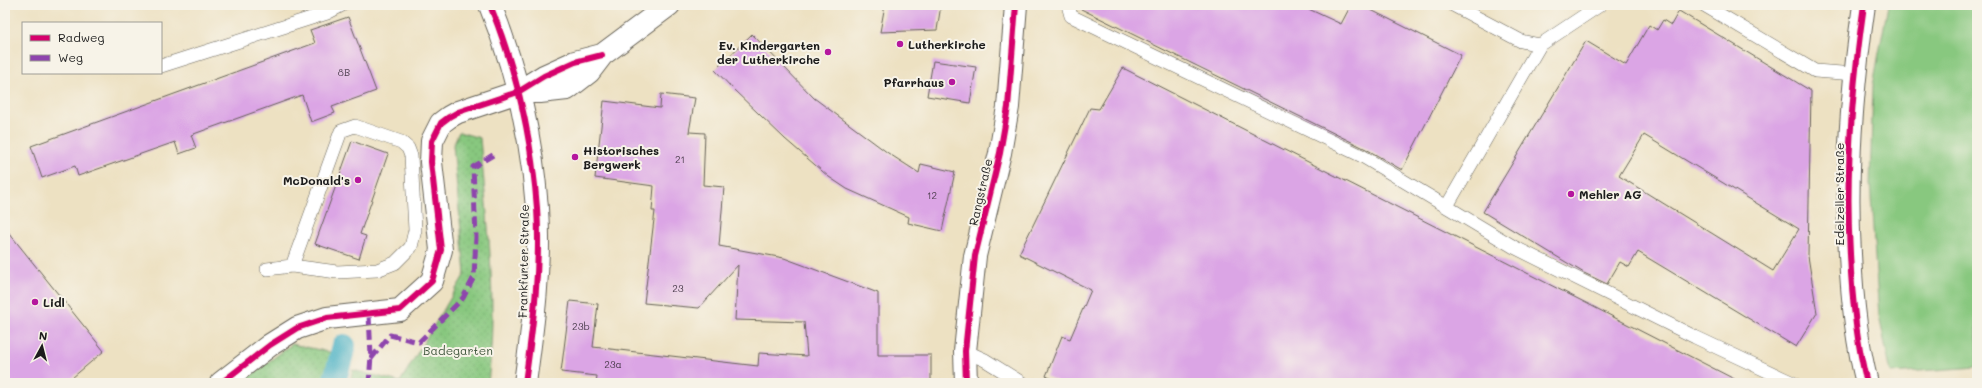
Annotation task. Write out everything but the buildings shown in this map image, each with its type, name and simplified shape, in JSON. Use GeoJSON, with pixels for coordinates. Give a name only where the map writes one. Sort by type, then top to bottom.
{"type":"FeatureCollection","features":[{"type":"Feature","properties":{"kind":"street","name":"Frankfurter Straße"},"geometry":{"type":"LineString","coordinates":[[490,5],[518,92],[530,150],[537,208],[534,323],[525,383]]}},
{"type":"Feature","properties":{"kind":"street"},"geometry":{"type":"LineString","coordinates":[[221,383],[270,345],[297,328],[326,318],[400,310],[432,281],[441,250],[431,162],[434,135],[441,123],[449,117],[518,92],[544,76],[575,62],[602,55],[669,5]]}},
{"type":"Feature","properties":{"kind":"street","name":"Rangstraße"},"geometry":{"type":"LineString","coordinates":[[966,383],[965,351],[976,256],[1000,153],[1008,107],[1016,5]]}},
{"type":"Feature","properties":{"kind":"street","name":"Edelzeller Straße"},"geometry":{"type":"LineString","coordinates":[[1864,5],[1855,74],[1848,171],[1848,223],[1853,309],[1859,353],[1865,382]]}},
{"type":"Feature","properties":{"kind":"lane"},"geometry":{"type":"LineString","coordinates":[[162,66],[327,12],[342,5]]}},
{"type":"Feature","properties":{"kind":"lane"},"geometry":{"type":"LineString","coordinates":[[1068,5],[1071,16],[1362,156],[1514,247],[1695,337],[1793,383]]}},
{"type":"Feature","properties":{"kind":"lane"},"geometry":{"type":"LineString","coordinates":[[1453,5],[1521,41],[1540,45]]}},
{"type":"Feature","properties":{"kind":"lane"},"geometry":{"type":"LineString","coordinates":[[1446,206],[1540,45],[1600,5]]}},
{"type":"Feature","properties":{"kind":"lane"},"geometry":{"type":"LineString","coordinates":[[1704,5],[1815,71],[1855,74]]}},
{"type":"Feature","properties":{"kind":"lane"},"geometry":{"type":"LineString","coordinates":[[266,269],[292,266],[337,272],[377,270],[395,263],[411,247],[415,230],[411,156],[408,148],[401,142],[355,126],[341,132],[292,266]]}},
{"type":"Feature","properties":{"kind":"lane"},"geometry":{"type":"LineString","coordinates":[[965,351],[985,360],[1022,383]]}},
{"type":"Feature","properties":{"kind":"green space"},"geometry":{"type":"Polygon","coordinates":[[[1888,5],[1977,5],[1977,367],[1891,373],[1879,316],[1870,184],[1873,85],[1888,5]]]}},
{"type":"Feature","properties":{"kind":"green space","name":"Badegarten"},"geometry":{"type":"Polygon","coordinates":[[[459,132],[480,138],[492,291],[491,352],[488,383],[350,383],[353,370],[400,382],[465,274],[453,145],[459,132]]]}},
{"type":"Feature","properties":{"kind":"green space"},"geometry":{"type":"Polygon","coordinates":[[[292,344],[334,353],[326,383],[241,383],[292,344]]]}},
{"type":"Feature","properties":{"kind":"waterway"},"geometry":{"type":"LineString","coordinates":[[334,383],[344,346]]}},
{"type":"Feature","properties":{"kind":"marked path"},"geometry":{"type":"LineString","coordinates":[[371,359],[390,335],[419,342],[463,298],[474,277],[476,237],[473,167],[493,155]]}},
{"type":"Feature","properties":{"kind":"marked path"},"geometry":{"type":"LineString","coordinates":[[369,315],[371,356],[369,383]]}},
{"type":"Feature","properties":{"kind":"cycle path"},"geometry":{"type":"LineString","coordinates":[[490,5],[508,54],[515,79],[527,130],[535,182],[538,230],[537,274],[525,383]]}},
{"type":"Feature","properties":{"kind":"cycle path"},"geometry":{"type":"LineString","coordinates":[[966,383],[965,351],[975,256],[1000,153],[1008,107],[1016,5]]}},
{"type":"Feature","properties":{"kind":"cycle path"},"geometry":{"type":"LineString","coordinates":[[1864,5],[1853,98],[1848,191],[1853,303],[1857,335],[1867,383]]}},
{"type":"Feature","properties":{"kind":"cycle path"},"geometry":{"type":"LineString","coordinates":[[221,383],[270,345],[297,328],[327,318],[400,310],[432,281],[441,250],[431,162],[432,141],[441,123],[458,112],[518,92],[544,76],[575,62],[602,55]]}},
{"type":"Feature","properties":{"kind":"place","name":"Lutherkirche"},"geometry":{"type":"Point","coordinates":[900,44]}},
{"type":"Feature","properties":{"kind":"place","name":"Ev. Kindergarten der Lutherkirche"},"geometry":{"type":"Point","coordinates":[828,52]}},
{"type":"Feature","properties":{"kind":"place","name":"Pfarrhaus"},"geometry":{"type":"Point","coordinates":[952,82]}},
{"type":"Feature","properties":{"kind":"place","name":"Historisches Bergwerk"},"geometry":{"type":"Point","coordinates":[575,157]}},
{"type":"Feature","properties":{"kind":"place","name":"McDonald's"},"geometry":{"type":"Point","coordinates":[358,180]}},
{"type":"Feature","properties":{"kind":"place","name":"Mehler AG"},"geometry":{"type":"Point","coordinates":[1571,194]}},
{"type":"Feature","properties":{"kind":"place","name":"Lidl"},"geometry":{"type":"Point","coordinates":[35,302]}}]}
